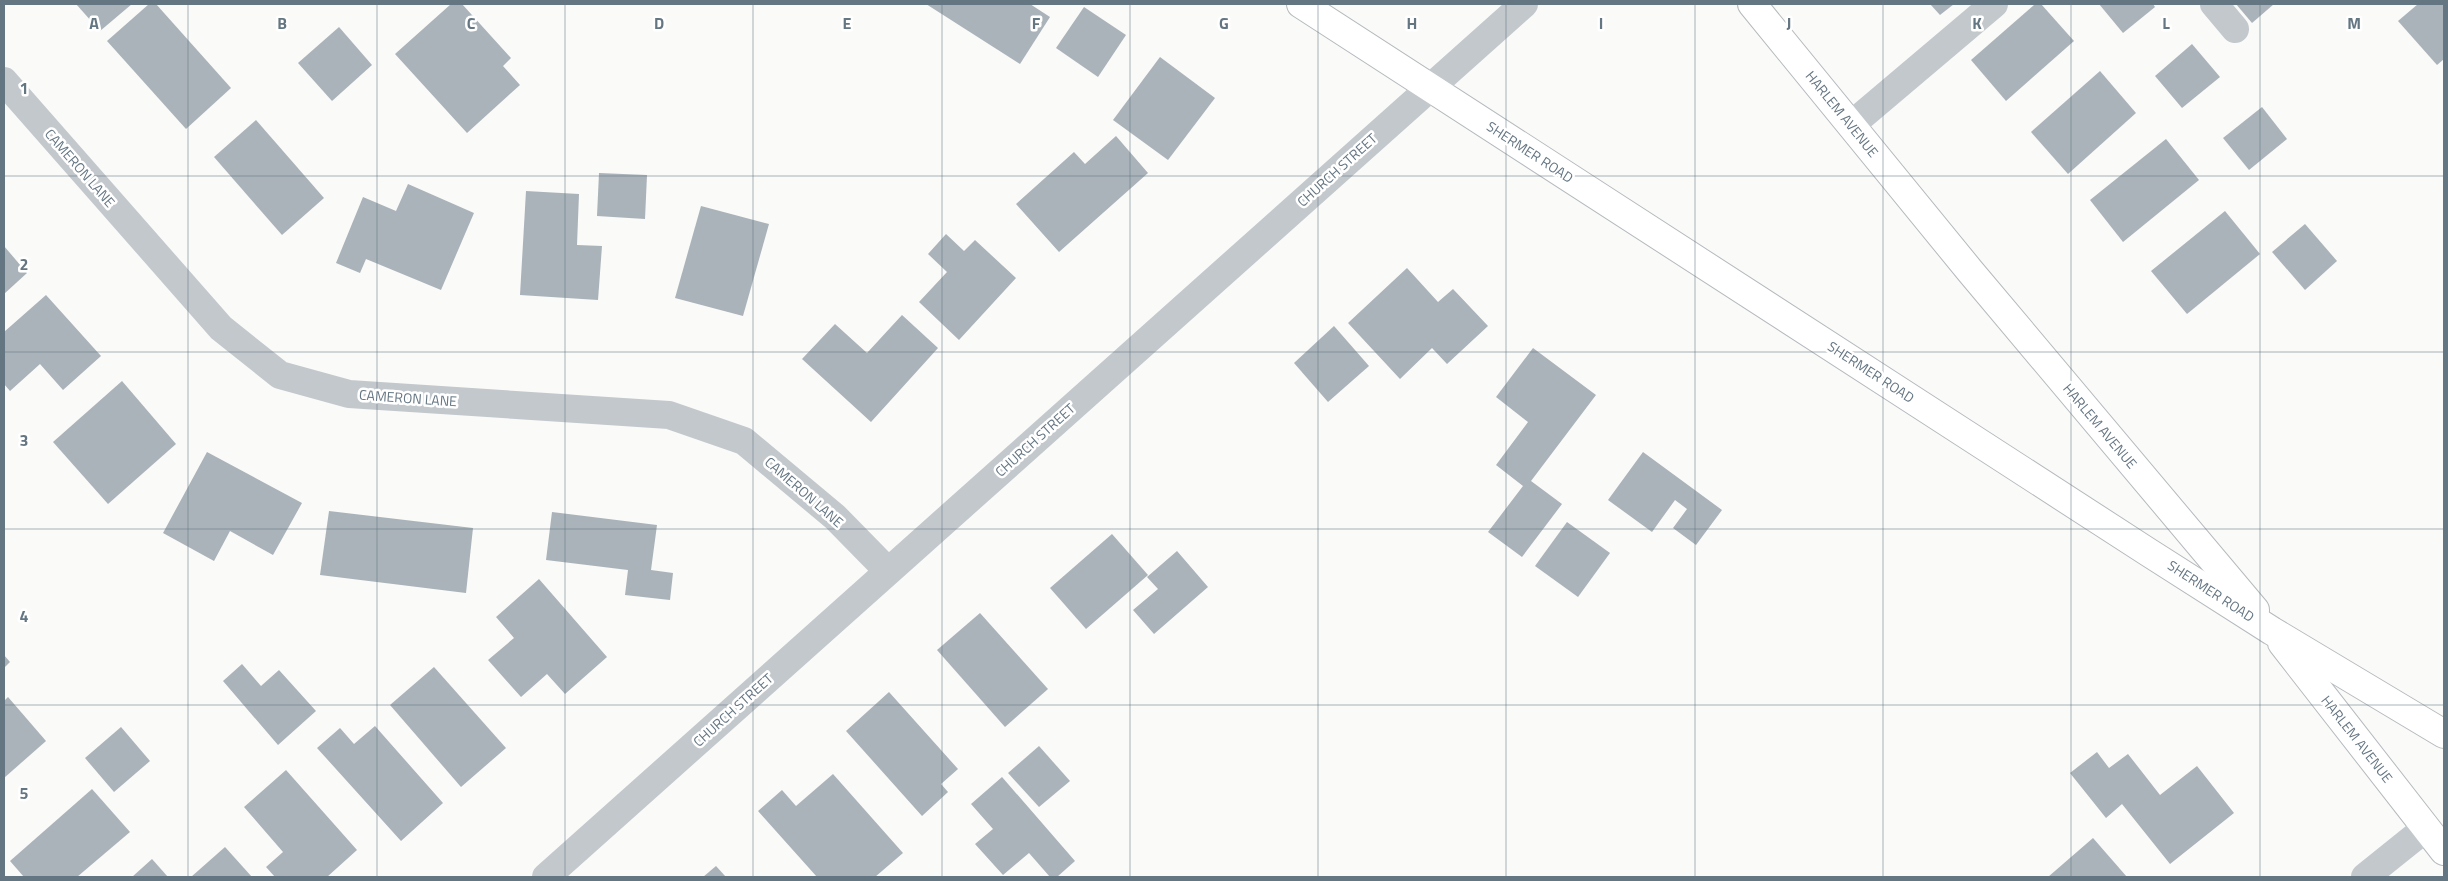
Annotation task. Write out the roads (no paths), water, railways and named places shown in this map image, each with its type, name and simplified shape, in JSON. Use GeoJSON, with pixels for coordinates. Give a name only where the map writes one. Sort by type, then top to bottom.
{"type":"FeatureCollection","features":[{"type":"Feature","properties":{"kind":"main road","name":"SHERMER ROAD"},"geometry":{"type":"LineString","coordinates":[[1301,4],[2272,631],[2444,734]]}},
{"type":"Feature","properties":{"kind":"main road","name":"HARLEM AVENUE"},"geometry":{"type":"LineString","coordinates":[[1752,4],[1976,278],[2272,631],[2444,851]]}},
{"type":"Feature","properties":{"kind":"street","name":"CHURCH STREET"},"geometry":{"type":"LineString","coordinates":[[546,877],[1524,4]]}},
{"type":"Feature","properties":{"kind":"street"},"geometry":{"type":"LineString","coordinates":[[1850,125],[1994,4]]}},
{"type":"Feature","properties":{"kind":"street"},"geometry":{"type":"LineString","coordinates":[[2214,4],[2235,29]]}},
{"type":"Feature","properties":{"kind":"street","name":"CAMERON LANE"},"geometry":{"type":"LineString","coordinates":[[4,81],[221,328],[280,375],[349,394],[669,415],[744,441],[835,517],[888,571]]}},
{"type":"Feature","properties":{"kind":"street"},"geometry":{"type":"LineString","coordinates":[[2366,877],[2426,828]]}}]}
